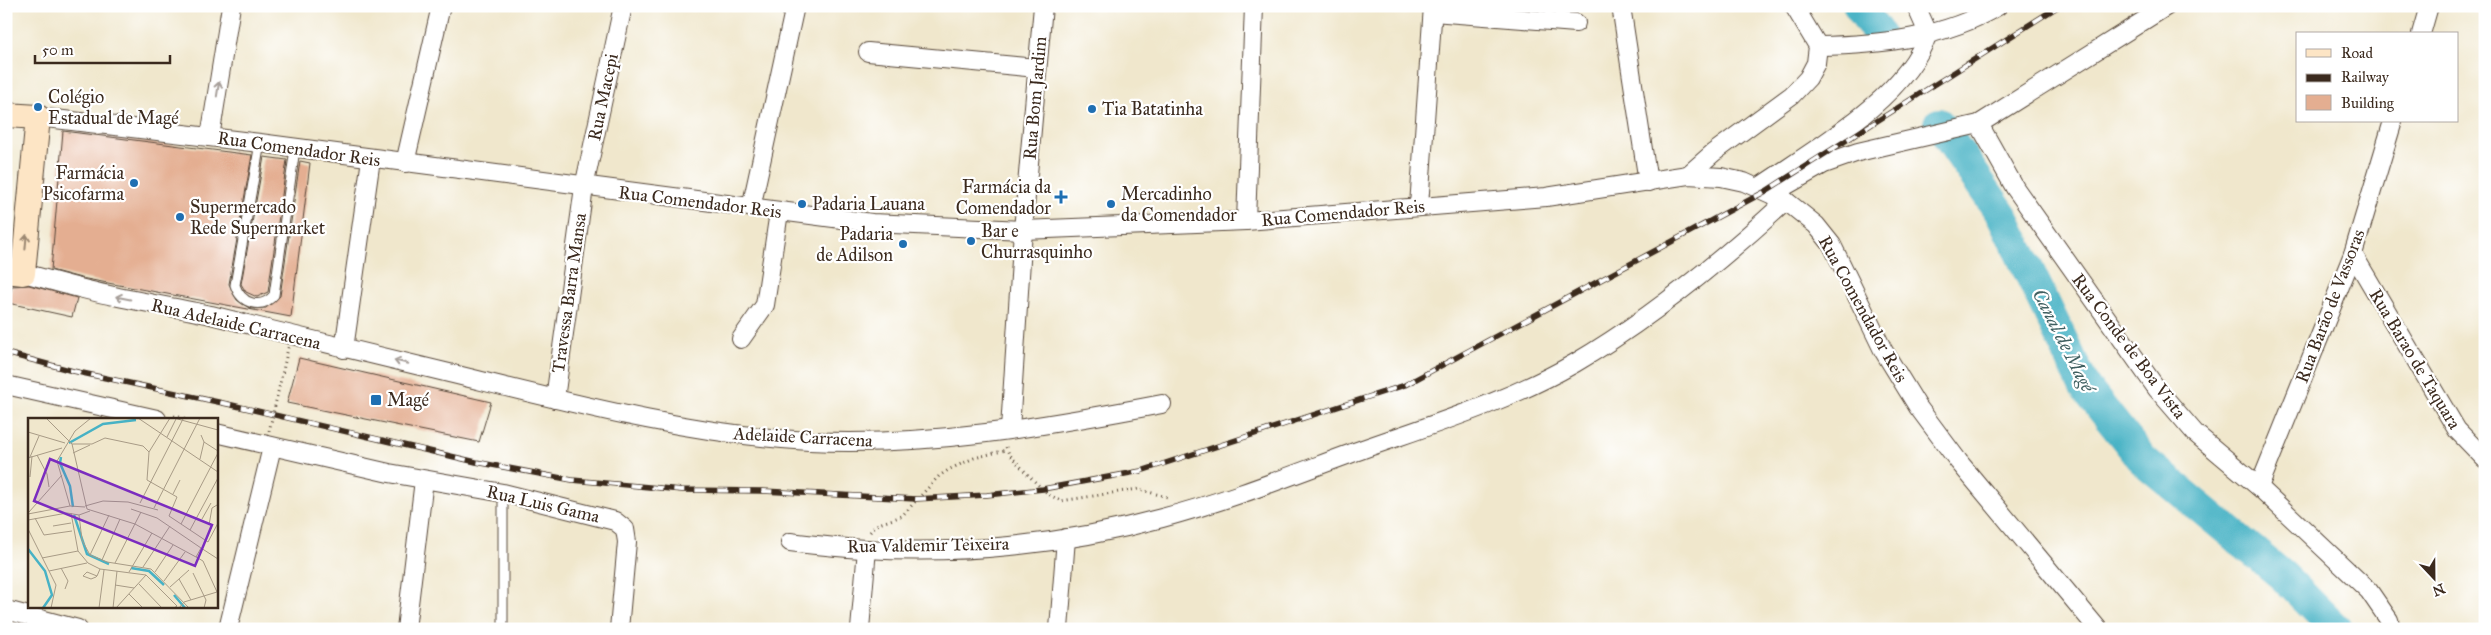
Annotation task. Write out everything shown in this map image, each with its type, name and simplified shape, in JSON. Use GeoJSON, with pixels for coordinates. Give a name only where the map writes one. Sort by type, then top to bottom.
{"type":"FeatureCollection","features":[{"type":"Feature","properties":{"kind":"main road"},"geometry":{"type":"LineString","coordinates":[[6,115],[38,117],[15,272]]}},
{"type":"Feature","properties":{"kind":"street"},"geometry":{"type":"LineString","coordinates":[[210,137],[231,6]]}},
{"type":"Feature","properties":{"kind":"street"},"geometry":{"type":"LineString","coordinates":[[405,164],[440,6]]}},
{"type":"Feature","properties":{"kind":"street","name":"Rua Macepi"},"geometry":{"type":"LineString","coordinates":[[584,187],[623,6]]}},
{"type":"Feature","properties":{"kind":"street"},"geometry":{"type":"LineString","coordinates":[[752,208],[795,6]]}},
{"type":"Feature","properties":{"kind":"street","name":"Rua Bom Jardim"},"geometry":{"type":"LineString","coordinates":[[1010,429],[1023,230],[1043,6]]}},
{"type":"Feature","properties":{"kind":"street"},"geometry":{"type":"LineString","coordinates":[[1246,221],[1254,6]]}},
{"type":"Feature","properties":{"kind":"street"},"geometry":{"type":"LineString","coordinates":[[1621,6],[1648,182]]}},
{"type":"Feature","properties":{"kind":"street"},"geometry":{"type":"LineString","coordinates":[[1688,175],[1712,153],[1792,95],[1808,78],[1816,63],[1818,46],[1794,6]]}},
{"type":"Feature","properties":{"kind":"street"},"geometry":{"type":"LineString","coordinates":[[1773,194],[1881,99],[1922,51],[1928,33],[1916,6]]}},
{"type":"Feature","properties":{"kind":"street"},"geometry":{"type":"LineString","coordinates":[[1818,46],[1853,46],[1928,33],[1962,25],[1998,6]]}},
{"type":"Feature","properties":{"kind":"street"},"geometry":{"type":"LineString","coordinates":[[1773,194],[1824,164],[1887,144],[1979,124],[2167,6]]}},
{"type":"Feature","properties":{"kind":"street"},"geometry":{"type":"LineString","coordinates":[[2422,32],[2429,6]]}},
{"type":"Feature","properties":{"kind":"street"},"geometry":{"type":"LineString","coordinates":[[1419,206],[1433,9],[1576,24]]}},
{"type":"Feature","properties":{"kind":"street"},"geometry":{"type":"LineString","coordinates":[[868,52],[1037,68]]}},
{"type":"Feature","properties":{"kind":"street","name":"Rua Comendador Reis"},"geometry":{"type":"LineString","coordinates":[[38,117],[260,143],[405,164],[872,223],[1023,230],[1246,221],[1546,197],[1688,175],[1721,177],[1773,194],[1816,225],[1832,245],[1884,350],[1918,407],[1959,462],[2098,629]]}},
{"type":"Feature","properties":{"kind":"street","name":"Rua Barão de Vassoras"},"geometry":{"type":"LineString","coordinates":[[2258,488],[2352,254],[2394,122]]}},
{"type":"Feature","properties":{"kind":"street","name":"Rua Conde de Boa Vista"},"geometry":{"type":"LineString","coordinates":[[1979,124],[2015,188],[2157,389],[2195,433],[2258,488],[2369,591],[2389,620],[2392,629]]}},
{"type":"Feature","properties":{"kind":"street"},"geometry":{"type":"LineString","coordinates":[[344,349],[372,159]]}},
{"type":"Feature","properties":{"kind":"street","name":"Travessa Barra Mansa"},"geometry":{"type":"LineString","coordinates":[[555,399],[584,187]]}},
{"type":"Feature","properties":{"kind":"street","name":"Rua Valdemir Teixeira"},"geometry":{"type":"LineString","coordinates":[[790,542],[867,550],[957,549],[1066,538],[1133,526],[1197,508],[1489,404],[1574,364],[1635,324],[1738,245],[1773,194]]}},
{"type":"Feature","properties":{"kind":"street"},"geometry":{"type":"LineString","coordinates":[[741,339],[765,304],[779,212]]}},
{"type":"Feature","properties":{"kind":"street","name":"Rua Barao de Taquara"},"geometry":{"type":"LineString","coordinates":[[2352,254],[2457,430],[2485,459]]}},
{"type":"Feature","properties":{"kind":"street","name":"Rua Adelaide Carracena"},"geometry":{"type":"LineString","coordinates":[[15,272],[112,296],[208,314],[344,349],[448,373]]}},
{"type":"Feature","properties":{"kind":"street","name":"Adelaide Carracena"},"geometry":{"type":"LineString","coordinates":[[448,373],[638,418],[723,433],[785,439],[886,440],[1010,429],[1162,404]]}},
{"type":"Feature","properties":{"kind":"street"},"geometry":{"type":"LineString","coordinates":[[6,385],[153,418]]}},
{"type":"Feature","properties":{"kind":"street","name":"Rua Luis Gama"},"geometry":{"type":"LineString","coordinates":[[218,433],[270,441],[389,473],[502,493],[603,516],[615,521],[625,529],[627,542],[619,629]]}},
{"type":"Feature","properties":{"kind":"street"},"geometry":{"type":"LineString","coordinates":[[228,629],[270,441]]}},
{"type":"Feature","properties":{"kind":"street"},"geometry":{"type":"LineString","coordinates":[[406,629],[424,480]]}},
{"type":"Feature","properties":{"kind":"street"},"geometry":{"type":"LineString","coordinates":[[1059,629],[1066,538]]}},
{"type":"Feature","properties":{"kind":"street"},"geometry":{"type":"LineString","coordinates":[[860,629],[867,550]]}},
{"type":"Feature","properties":{"kind":"street"},"geometry":{"type":"LineString","coordinates":[[6,610],[47,624],[78,629]]}},
{"type":"Feature","properties":{"kind":"lane"},"geometry":{"type":"LineString","coordinates":[[260,143],[235,285],[238,296],[244,300],[262,304],[269,301],[274,295],[295,149]]}},
{"type":"Feature","properties":{"kind":"lane"},"geometry":{"type":"LineString","coordinates":[[502,493],[503,629]]}},
{"type":"Feature","properties":{"kind":"path"},"geometry":{"type":"LineString","coordinates":[[270,441],[289,344]]}},
{"type":"Feature","properties":{"kind":"path"},"geometry":{"type":"LineString","coordinates":[[1010,429],[1007,449],[1032,478],[1054,498],[1061,500],[1138,489],[1166,497],[1189,500],[1197,508]]}},
{"type":"Feature","properties":{"kind":"path"},"geometry":{"type":"LineString","coordinates":[[867,550],[872,528],[902,516],[939,476],[974,458],[1007,449]]}},
{"type":"Feature","properties":{"kind":"building","name":"Supermercado Rede Supermarket"},"geometry":{"type":"Polygon","coordinates":[[[63,131],[252,155],[229,284],[237,300],[251,309],[266,308],[280,296],[300,161],[310,163],[291,317],[81,278],[51,270],[63,131]]]}},
{"type":"Feature","properties":{"kind":"building"},"geometry":{"type":"Polygon","coordinates":[[[264,157],[287,160],[268,292],[257,297],[246,292],[241,284],[264,157]]]}},
{"type":"Feature","properties":{"kind":"building"},"geometry":{"type":"Polygon","coordinates":[[[29,285],[77,298],[72,317],[8,303],[12,286],[29,285]]]}},
{"type":"Feature","properties":{"kind":"building"},"geometry":{"type":"Polygon","coordinates":[[[299,358],[491,402],[479,442],[287,403],[299,358]]]}},
{"type":"Feature","properties":{"kind":"waterway","name":"Canal de Magé"},"geometry":{"type":"LineString","coordinates":[[1859,6],[1878,33]]}},
{"type":"Feature","properties":{"kind":"waterway","name":"Canal de Magé"},"geometry":{"type":"LineString","coordinates":[[1939,124],[2002,215],[2084,386],[2143,460],[2283,576],[2336,629]]}},
{"type":"Feature","properties":{"kind":"railway"},"geometry":{"type":"LineString","coordinates":[[6,353],[73,371],[232,405],[476,462],[572,480],[682,490],[763,491],[916,499],[987,495],[1043,489],[1141,471],[1405,385],[1766,191],[2059,6]]}},
{"type":"Feature","properties":{"kind":"place","name":"Colégio Estadual de Magé"},"geometry":{"type":"Point","coordinates":[38,107]}},
{"type":"Feature","properties":{"kind":"place","name":"Tia Batatinha"},"geometry":{"type":"Point","coordinates":[1092,109]}},
{"type":"Feature","properties":{"kind":"place","name":"Farmácia Psicofarma"},"geometry":{"type":"Point","coordinates":[134,183]}},
{"type":"Feature","properties":{"kind":"place","name":"Farmácia da Comendador"},"geometry":{"type":"Point","coordinates":[1061,197]}},
{"type":"Feature","properties":{"kind":"place","name":"Padaria Lauana"},"geometry":{"type":"Point","coordinates":[802,204]}},
{"type":"Feature","properties":{"kind":"place","name":"Mercadinho da Comendador"},"geometry":{"type":"Point","coordinates":[1111,204]}},
{"type":"Feature","properties":{"kind":"place","name":"Supermercado Rede Supermarket"},"geometry":{"type":"Point","coordinates":[180,217]}},
{"type":"Feature","properties":{"kind":"place","name":"Bar e Churrasquinho"},"geometry":{"type":"Point","coordinates":[971,241]}},
{"type":"Feature","properties":{"kind":"place","name":"Padaria de Adilson"},"geometry":{"type":"Point","coordinates":[903,244]}},
{"type":"Feature","properties":{"kind":"place","name":"Magé"},"geometry":{"type":"Point","coordinates":[376,400]}}]}
